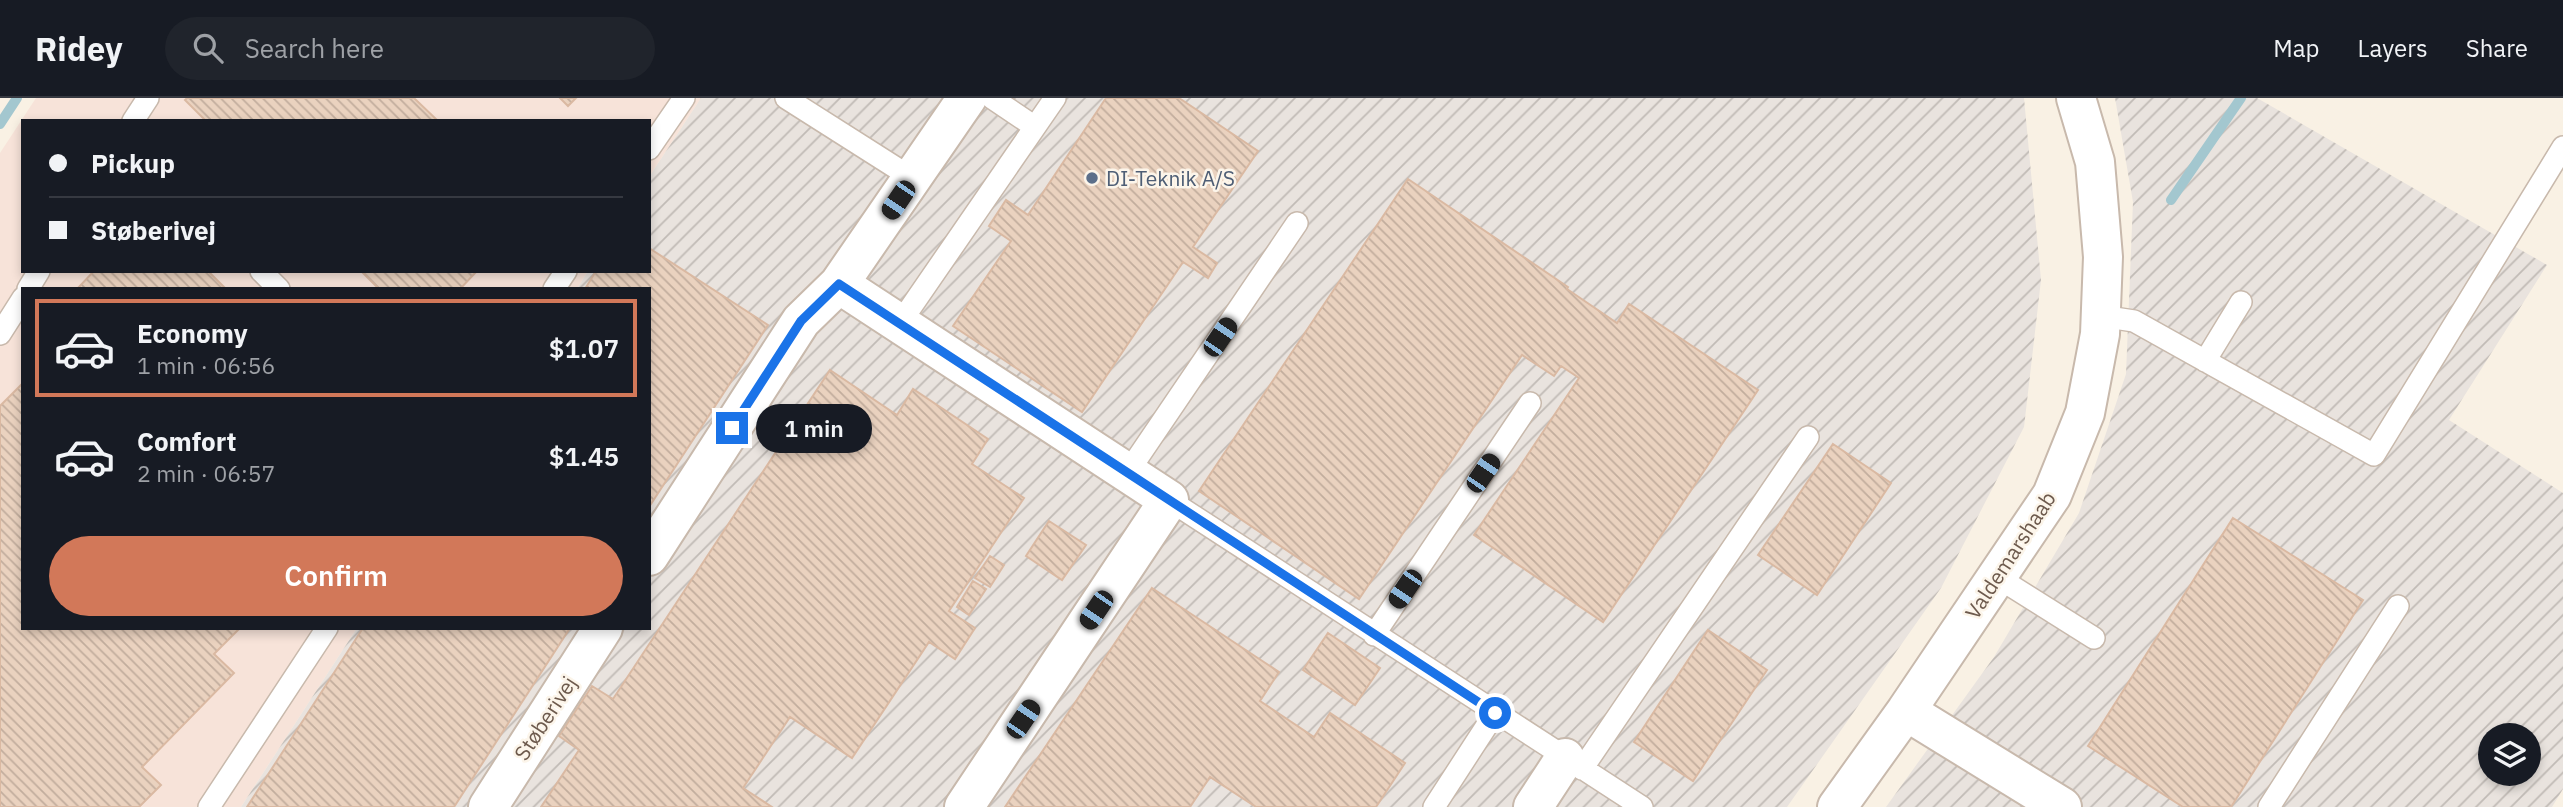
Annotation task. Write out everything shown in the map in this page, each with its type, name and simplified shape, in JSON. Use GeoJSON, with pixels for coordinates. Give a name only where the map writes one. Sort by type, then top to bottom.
{"type":"FeatureCollection","features":[{"type":"Feature","properties":{"kind":"street"},"geometry":{"type":"LineString","coordinates":[[651,553],[801,321],[839,284],[967,98]]}},
{"type":"Feature","properties":{"kind":"street","name":"Valdemarshaab"},"geometry":{"type":"LineString","coordinates":[[1837,807],[1906,711],[2052,495],[2085,413],[2100,334],[2103,257],[2095,162],[2076,98]]}},
{"type":"Feature","properties":{"kind":"street"},"geometry":{"type":"LineString","coordinates":[[839,284],[1170,500],[964,807]]}},
{"type":"Feature","properties":{"kind":"street","name":"Støberivej"},"geometry":{"type":"LineString","coordinates":[[488,807],[602,630]]}},
{"type":"Feature","properties":{"kind":"street"},"geometry":{"type":"LineString","coordinates":[[1906,711],[2062,807]]}},
{"type":"Feature","properties":{"kind":"street"},"geometry":{"type":"LineString","coordinates":[[1533,807],[1574,763]]}},
{"type":"Feature","properties":{"kind":"lane"},"geometry":{"type":"LineString","coordinates":[[134,119],[148,98]]}},
{"type":"Feature","properties":{"kind":"lane"},"geometry":{"type":"LineString","coordinates":[[651,146],[684,98]]}},
{"type":"Feature","properties":{"kind":"lane"},"geometry":{"type":"LineString","coordinates":[[786,98],[912,178]]}},
{"type":"Feature","properties":{"kind":"lane"},"geometry":{"type":"LineString","coordinates":[[992,98],[1035,127]]}},
{"type":"Feature","properties":{"kind":"lane"},"geometry":{"type":"LineString","coordinates":[[900,323],[1055,98]]}},
{"type":"Feature","properties":{"kind":"lane"},"geometry":{"type":"LineString","coordinates":[[2101,316],[2134,321],[2374,455],[2563,147]]}},
{"type":"Feature","properties":{"kind":"lane"},"geometry":{"type":"LineString","coordinates":[[1128,472],[1297,223]]}},
{"type":"Feature","properties":{"kind":"lane"},"geometry":{"type":"LineString","coordinates":[[263,273],[277,287]]}},
{"type":"Feature","properties":{"kind":"lane"},"geometry":{"type":"LineString","coordinates":[[0,334],[21,301]]}},
{"type":"Feature","properties":{"kind":"lane"},"geometry":{"type":"LineString","coordinates":[[2205,361],[2241,302]]}},
{"type":"Feature","properties":{"kind":"lane"},"geometry":{"type":"LineString","coordinates":[[1374,635],[1530,403]]}},
{"type":"Feature","properties":{"kind":"lane"},"geometry":{"type":"LineString","coordinates":[[1574,763],[1808,437]]}},
{"type":"Feature","properties":{"kind":"lane"},"geometry":{"type":"LineString","coordinates":[[1170,500],[1642,807]]}},
{"type":"Feature","properties":{"kind":"lane"},"geometry":{"type":"LineString","coordinates":[[1997,577],[2094,638]]}},
{"type":"Feature","properties":{"kind":"lane"},"geometry":{"type":"LineString","coordinates":[[2269,807],[2398,606]]}},
{"type":"Feature","properties":{"kind":"lane"},"geometry":{"type":"LineString","coordinates":[[209,807],[326,630]]}},
{"type":"Feature","properties":{"kind":"lane"},"geometry":{"type":"LineString","coordinates":[[1434,807],[1495,713]]}},
{"type":"Feature","properties":{"kind":"shaded area"},"geometry":{"type":"Polygon","coordinates":[[[36,98],[701,98],[651,174],[651,119],[22,119],[36,98]]]}},
{"type":"Feature","properties":{"kind":"shaded area"},"geometry":{"type":"Polygon","coordinates":[[[701,98],[2024,98],[2041,280],[2024,427],[1941,588],[1787,807],[241,807],[356,630],[651,630],[651,287],[578,287],[587,273],[651,273],[651,174],[701,98]]]}},
{"type":"Feature","properties":{"kind":"shaded area"},"geometry":{"type":"Polygon","coordinates":[[[2115,98],[2257,98],[2547,265],[2449,420],[2563,493],[2563,789],[2552,807],[1886,807],[1994,657],[2079,513],[2126,374],[2133,202],[2115,98]]]}},
{"type":"Feature","properties":{"kind":"shaded area"},"geometry":{"type":"Polygon","coordinates":[[[21,121],[21,273],[587,273],[578,287],[21,287],[21,630],[356,630],[241,807],[0,807],[0,153],[21,121]]]}},
{"type":"Feature","properties":{"kind":"building"},"geometry":{"type":"Polygon","coordinates":[[[414,98],[436,119],[204,119],[185,100],[414,98]]]}},
{"type":"Feature","properties":{"kind":"building"},"geometry":{"type":"Polygon","coordinates":[[[560,98],[576,98],[568,106],[560,98]]]}},
{"type":"Feature","properties":{"kind":"building"},"geometry":{"type":"Polygon","coordinates":[[[1106,98],[1179,98],[1258,151],[1193,247],[1217,263],[1208,278],[1183,262],[1082,412],[953,326],[1011,241],[989,226],[1006,200],[1028,215],[1106,98]]]}},
{"type":"Feature","properties":{"kind":"building"},"geometry":{"type":"Polygon","coordinates":[[[1408,179],[1617,323],[1629,304],[1758,390],[1603,622],[1474,535],[1579,378],[1561,366],[1554,376],[1522,355],[1359,599],[1199,491],[1408,179]]]}},
{"type":"Feature","properties":{"kind":"building"},"geometry":{"type":"Polygon","coordinates":[[[651,249],[768,325],[651,504],[651,287],[586,287],[595,273],[651,273],[651,249]]]}},
{"type":"Feature","properties":{"kind":"building"},"geometry":{"type":"Polygon","coordinates":[[[92,273],[210,273],[224,287],[79,287],[92,273]]]}},
{"type":"Feature","properties":{"kind":"building"},"geometry":{"type":"Polygon","coordinates":[[[363,273],[475,273],[462,287],[377,287],[363,273]]]}},
{"type":"Feature","properties":{"kind":"building"},"geometry":{"type":"Polygon","coordinates":[[[830,370],[897,415],[913,389],[988,439],[972,464],[1024,498],[949,611],[975,628],[955,659],[929,642],[852,758],[790,717],[743,788],[772,807],[541,807],[579,750],[559,736],[592,686],[613,699],[830,370]]]}},
{"type":"Feature","properties":{"kind":"building"},"geometry":{"type":"Polygon","coordinates":[[[21,385],[21,630],[238,630],[214,654],[234,673],[142,767],[161,785],[139,807],[0,807],[0,406],[21,385]]]}},
{"type":"Feature","properties":{"kind":"building"},"geometry":{"type":"Polygon","coordinates":[[[1833,444],[1891,483],[1817,595],[1758,555],[1833,444]]]}},
{"type":"Feature","properties":{"kind":"building"},"geometry":{"type":"Polygon","coordinates":[[[2233,518],[2363,600],[2231,807],[2183,807],[2088,746],[2233,518]]]}},
{"type":"Feature","properties":{"kind":"building"},"geometry":{"type":"Polygon","coordinates":[[[1049,521],[1086,545],[1062,580],[1026,556],[1049,521]]]}},
{"type":"Feature","properties":{"kind":"building"},"geometry":{"type":"Polygon","coordinates":[[[990,556],[1004,565],[990,587],[975,578],[990,556]]]}},
{"type":"Feature","properties":{"kind":"building"},"geometry":{"type":"Polygon","coordinates":[[[973,581],[986,589],[969,615],[957,607],[973,581]]]}},
{"type":"Feature","properties":{"kind":"building"},"geometry":{"type":"Polygon","coordinates":[[[1152,588],[1279,672],[1260,701],[1314,737],[1330,713],[1405,763],[1376,807],[1256,807],[1210,777],[1190,807],[1005,807],[1152,588]]]}},
{"type":"Feature","properties":{"kind":"building"},"geometry":{"type":"Polygon","coordinates":[[[362,630],[569,630],[454,807],[247,807],[362,630]]]}},
{"type":"Feature","properties":{"kind":"building"},"geometry":{"type":"Polygon","coordinates":[[[1708,630],[1767,670],[1693,781],[1634,742],[1708,630]]]}},
{"type":"Feature","properties":{"kind":"building"},"geometry":{"type":"Polygon","coordinates":[[[1328,633],[1380,668],[1355,705],[1303,670],[1328,633]]]}},
{"type":"Feature","properties":{"kind":"waterway"},"geometry":{"type":"LineString","coordinates":[[0,124],[17,98]]}},
{"type":"Feature","properties":{"kind":"waterway"},"geometry":{"type":"LineString","coordinates":[[2171,200],[2241,98]]}},
{"type":"Feature","properties":{"kind":"place","name":"DI-Teknik A/S"},"geometry":{"type":"Point","coordinates":[1092,178]}},
{"type":"Feature","properties":{"kind":"route"},"geometry":{"type":"LineString","coordinates":[[732,428],[801,321],[839,284],[1495,713]]}}]}
